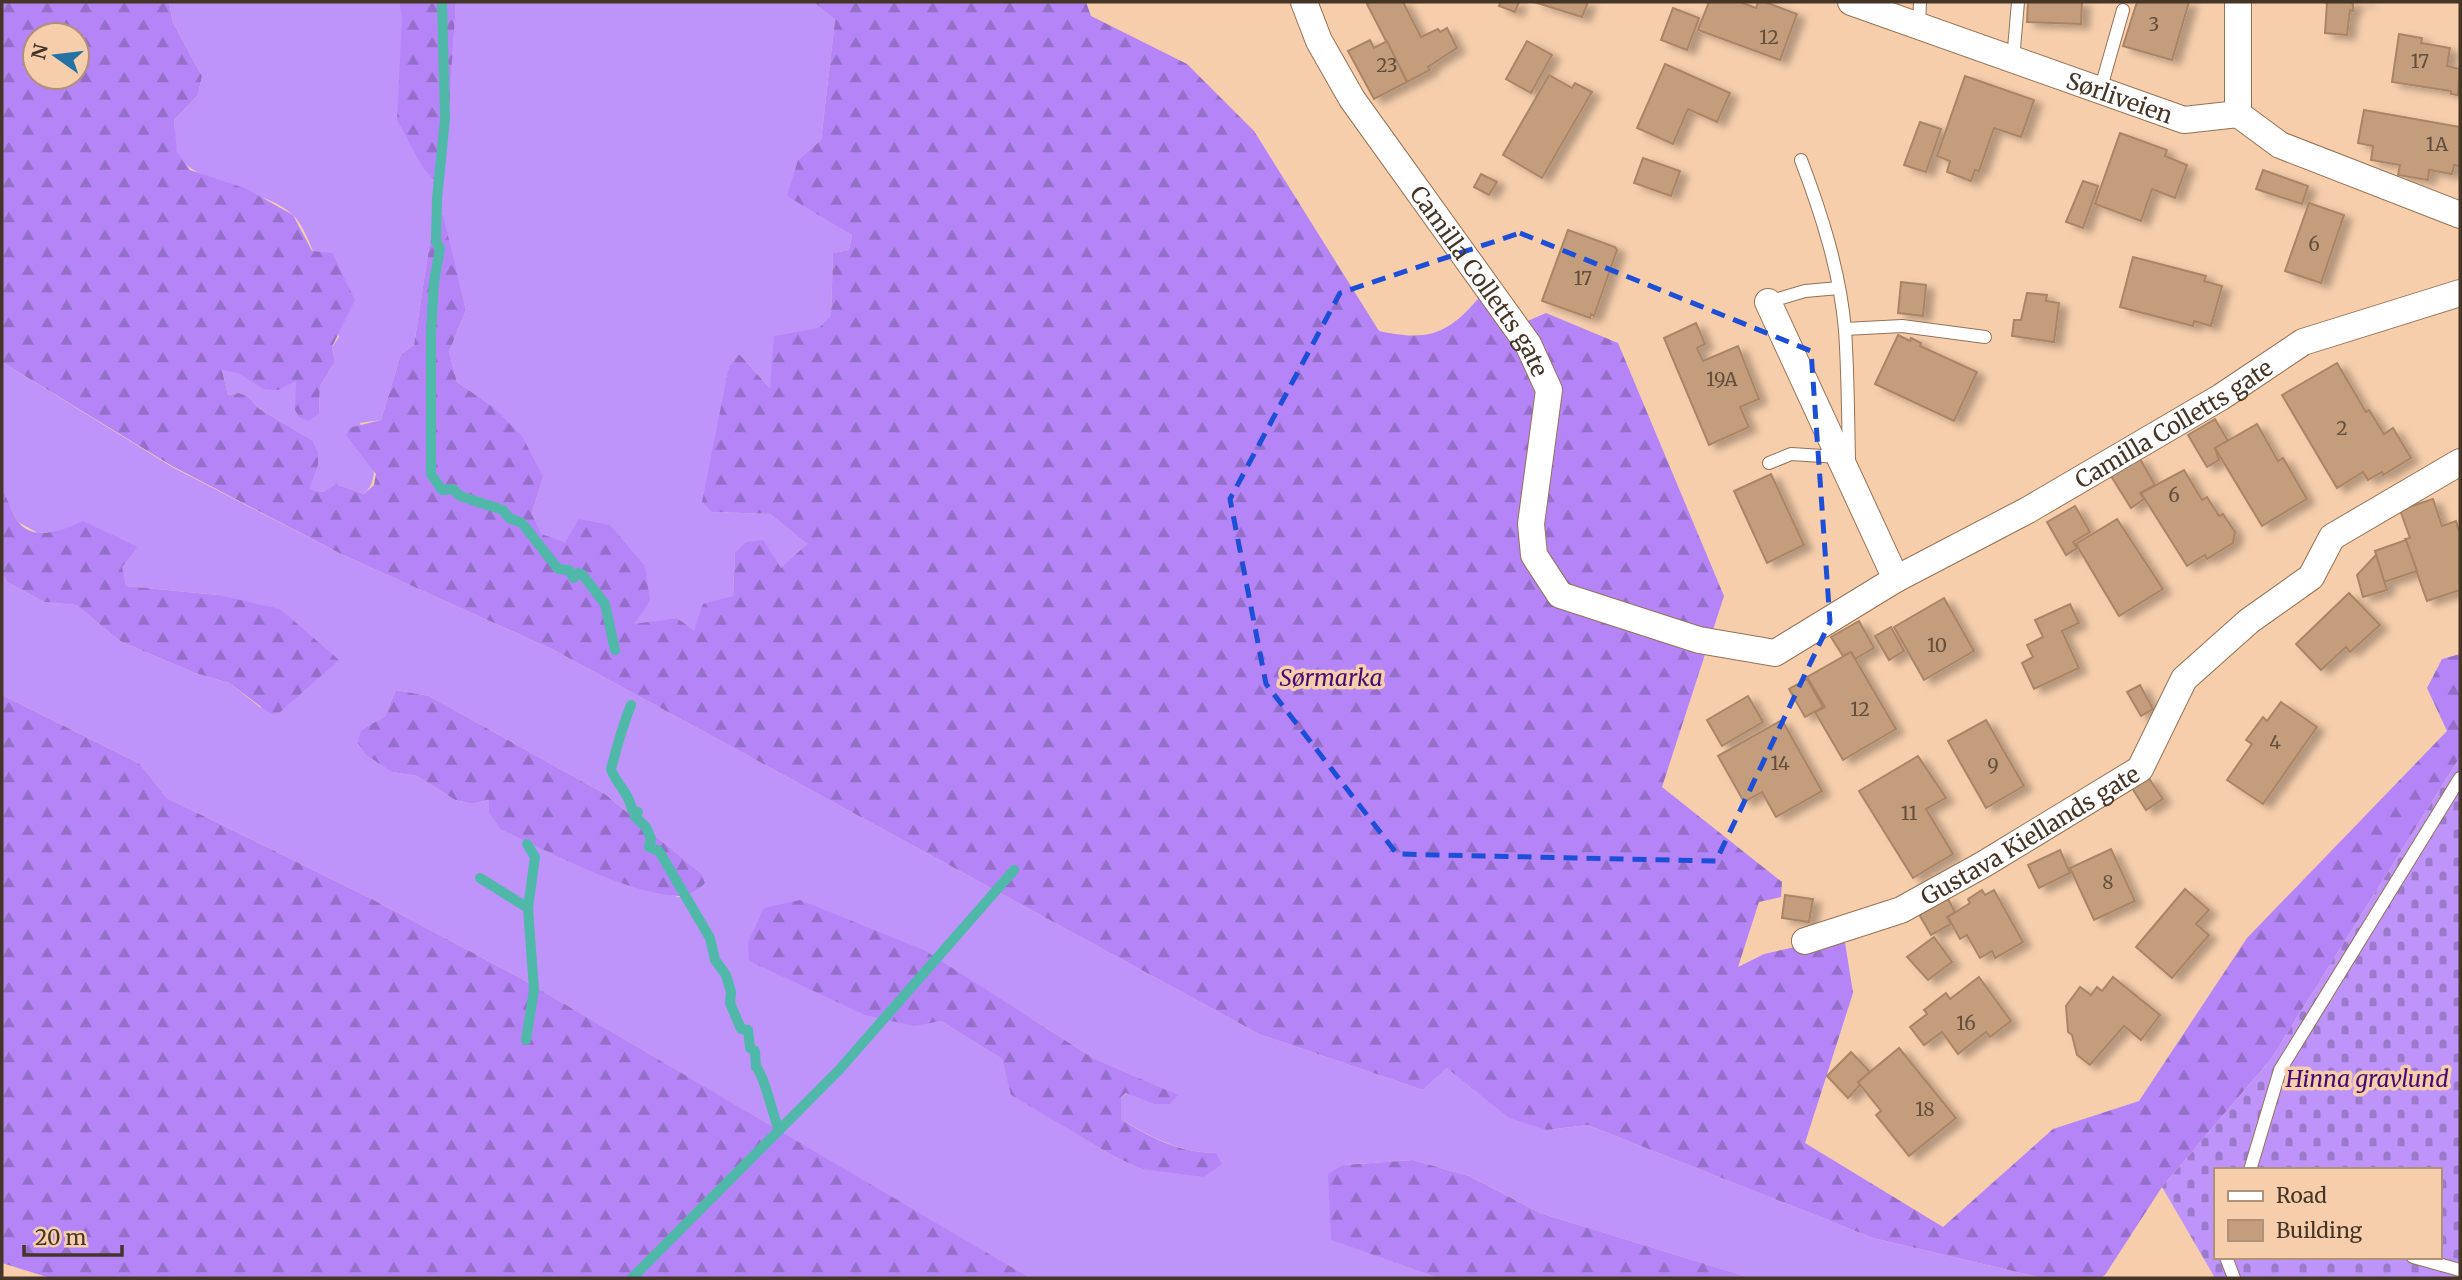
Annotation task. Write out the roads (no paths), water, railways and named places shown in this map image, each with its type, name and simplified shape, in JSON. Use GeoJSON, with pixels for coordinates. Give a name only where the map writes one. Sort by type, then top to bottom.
{"type":"FeatureCollection","features":[{"type":"Feature","properties":{"kind":"street","name":"Camilla Colletts gate"},"geometry":{"type":"LineString","coordinates":[[1304,2],[1320,41],[1352,99],[1528,344],[1549,390],[1531,524],[1534,555],[1560,595],[1699,640],[1775,653],[1896,579],[2028,510],[2221,397],[2303,342],[2460,293]]}},
{"type":"Feature","properties":{"kind":"street","name":"Sørliveien"},"geometry":{"type":"LineString","coordinates":[[1851,2],[1919,14],[2013,60],[2184,120],[2238,114]]}},
{"type":"Feature","properties":{"kind":"street"},"geometry":{"type":"LineString","coordinates":[[2238,2],[2238,114],[2280,145],[2460,215]]}},
{"type":"Feature","properties":{"kind":"street"},"geometry":{"type":"LineString","coordinates":[[1768,302],[1849,484],[1896,579]]}},
{"type":"Feature","properties":{"kind":"street","name":"Gustava Kiellands gate"},"geometry":{"type":"LineString","coordinates":[[1805,941],[1901,910],[2140,769],[2185,679],[2249,621],[2311,577],[2332,537],[2460,461]]}},
{"type":"Feature","properties":{"kind":"lane"},"geometry":{"type":"LineString","coordinates":[[2013,60],[2018,2]]}},
{"type":"Feature","properties":{"kind":"lane"},"geometry":{"type":"LineString","coordinates":[[2100,92],[2123,10]]}},
{"type":"Feature","properties":{"kind":"lane"},"geometry":{"type":"LineString","coordinates":[[1801,160],[1822,215],[1839,288],[1845,329],[1849,484]]}},
{"type":"Feature","properties":{"kind":"lane"},"geometry":{"type":"LineString","coordinates":[[1768,302],[1805,291],[1839,288]]}},
{"type":"Feature","properties":{"kind":"lane"},"geometry":{"type":"LineString","coordinates":[[1845,329],[1902,326],[1985,338]]}},
{"type":"Feature","properties":{"kind":"lane"},"geometry":{"type":"LineString","coordinates":[[1769,463],[1791,454],[1838,457]]}},
{"type":"Feature","properties":{"kind":"lane"},"geometry":{"type":"LineString","coordinates":[[2251,1168],[2280,1070],[2460,778]]}},
{"type":"Feature","properties":{"kind":"lane"},"geometry":{"type":"LineString","coordinates":[[2227,1259],[2234,1278]]}},
{"type":"Feature","properties":{"kind":"lane"},"geometry":{"type":"LineString","coordinates":[[2420,1259],[2460,1270]]}},
{"type":"Feature","properties":{"kind":"waterway"},"geometry":{"type":"LineString","coordinates":[[442,2],[445,119],[437,199],[436,242],[440,248],[434,282],[431,333],[431,474],[442,490],[453,489],[460,496],[503,510],[509,518],[522,523],[558,569],[569,570],[574,578],[578,573],[582,574],[605,604],[615,650]]}},
{"type":"Feature","properties":{"kind":"waterway"},"geometry":{"type":"LineString","coordinates":[[631,705],[611,769],[629,799],[632,810],[638,812],[635,817],[646,827],[651,839],[649,847],[659,851],[710,938],[715,960],[726,975],[731,992],[730,1003],[741,1029],[748,1030],[750,1048],[755,1051],[756,1067],[779,1130]]}},
{"type":"Feature","properties":{"kind":"waterway"},"geometry":{"type":"LineString","coordinates":[[526,1040],[534,990],[528,908],[535,857],[527,844]]}},
{"type":"Feature","properties":{"kind":"waterway"},"geometry":{"type":"LineString","coordinates":[[632,1278],[839,1070],[1014,870]]}},
{"type":"Feature","properties":{"kind":"waterway"},"geometry":{"type":"LineString","coordinates":[[480,878],[528,908]]}},
{"type":"Feature","properties":{"kind":"park label","name":"Sørmarka"},"geometry":{"type":"Point","coordinates":[1331,677]}},
{"type":"Feature","properties":{"kind":"park label","name":"Hinna gravlund"},"geometry":{"type":"Point","coordinates":[2367,1078]}}]}
